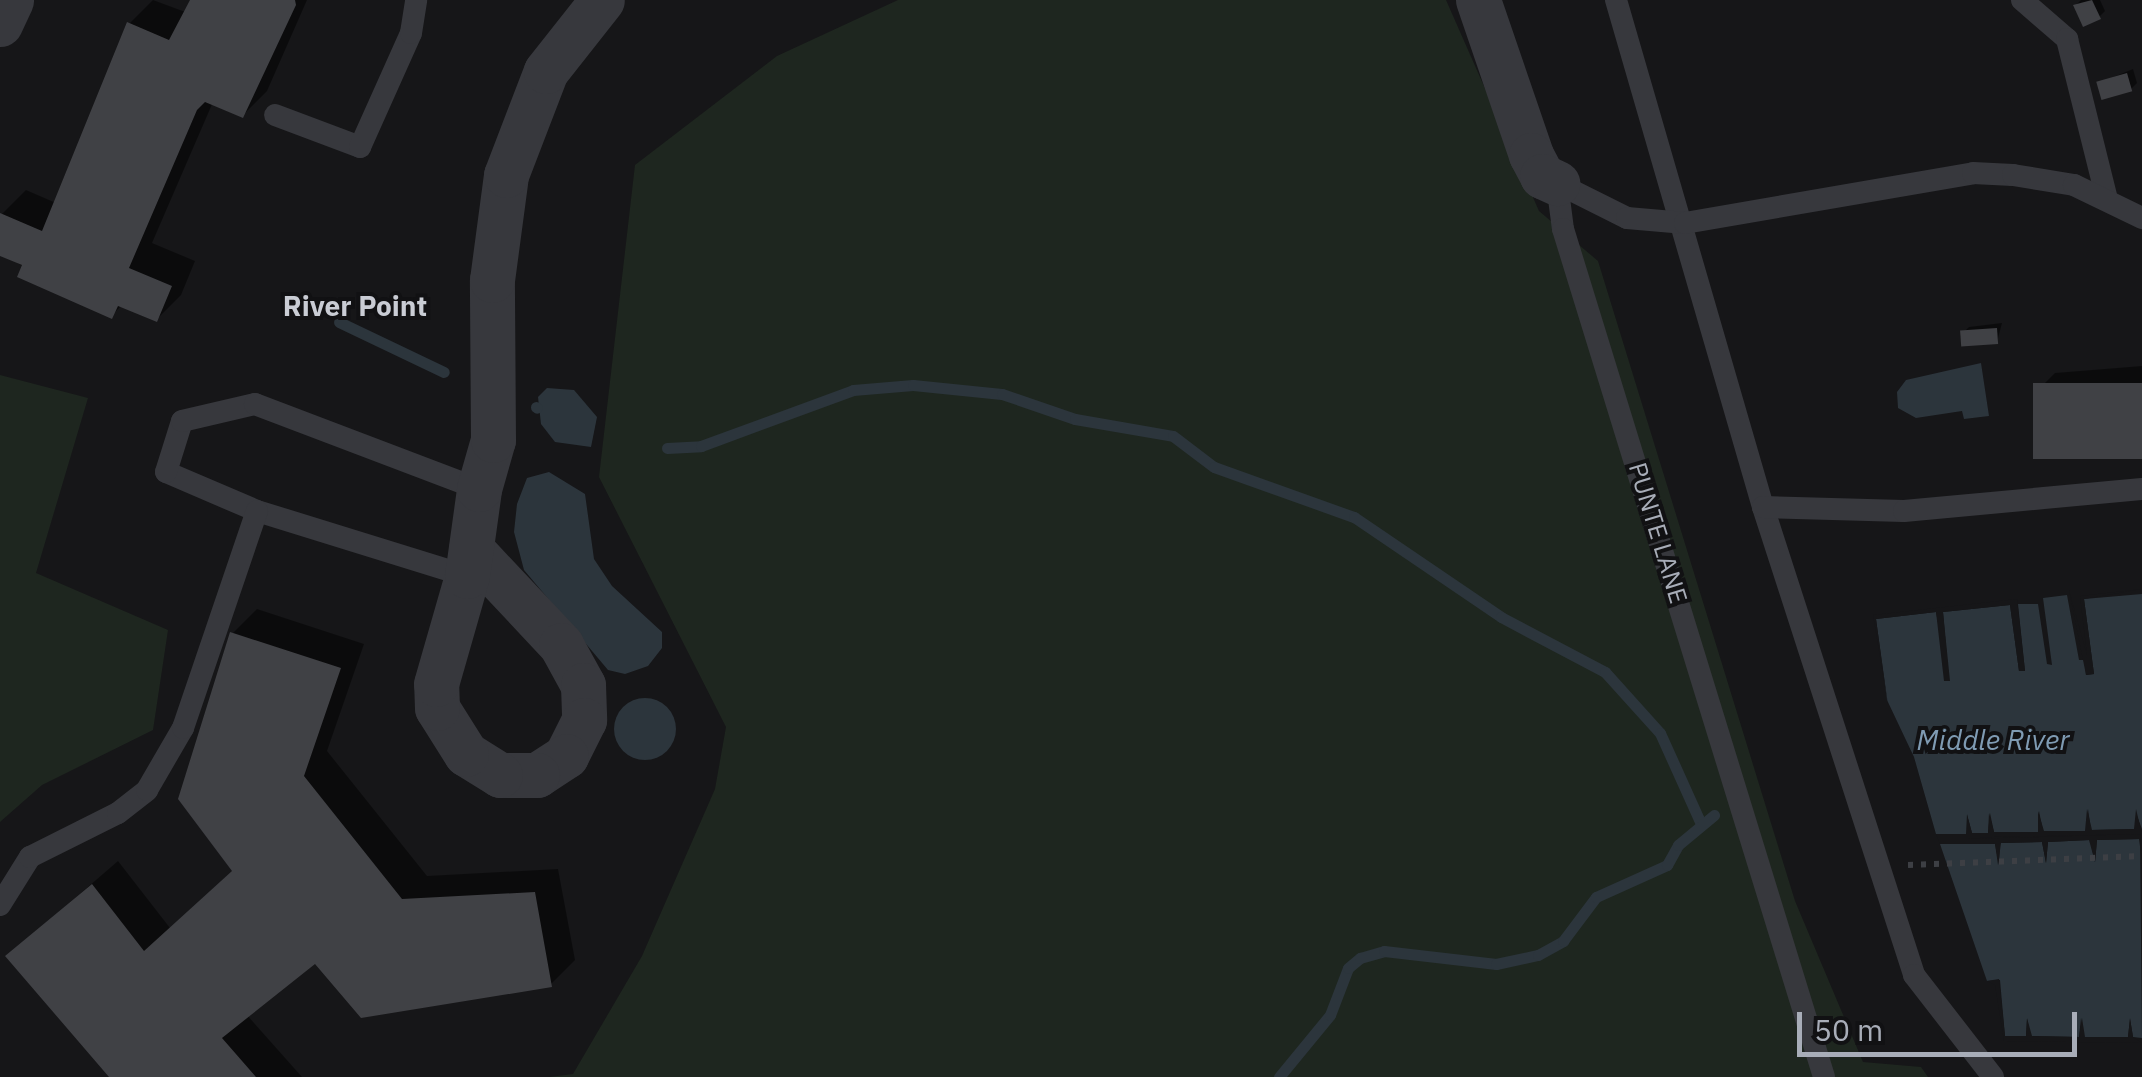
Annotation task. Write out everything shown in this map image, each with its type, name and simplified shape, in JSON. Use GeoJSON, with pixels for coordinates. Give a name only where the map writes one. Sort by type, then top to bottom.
{"type":"FeatureCollection","features":[{"type":"Feature","properties":{"kind":"street"},"geometry":{"type":"LineString","coordinates":[[0,24],[11,0]]}},
{"type":"Feature","properties":{"kind":"street"},"geometry":{"type":"LineString","coordinates":[[469,563],[479,489],[493,440],[492,280],[506,175],[546,71],[602,0]]}},
{"type":"Feature","properties":{"kind":"street","name":"PUNTE LANE"},"geometry":{"type":"LineString","coordinates":[[1478,0],[1531,155],[1542,176],[1557,183]]}},
{"type":"Feature","properties":{"kind":"lane"},"geometry":{"type":"LineString","coordinates":[[275,115],[360,146],[411,32],[416,0]]}},
{"type":"Feature","properties":{"kind":"lane"},"geometry":{"type":"LineString","coordinates":[[1616,0],[1685,223],[1763,506],[1914,975],[1993,1077]]}},
{"type":"Feature","properties":{"kind":"lane"},"geometry":{"type":"LineString","coordinates":[[2022,0],[2067,39],[2107,198]]}},
{"type":"Feature","properties":{"kind":"lane"},"geometry":{"type":"LineString","coordinates":[[1557,183],[1627,218],[1685,223],[1973,173],[2074,185],[2142,218]]}},
{"type":"Feature","properties":{"kind":"lane","name":"PUNTE LANE"},"geometry":{"type":"LineString","coordinates":[[1557,183],[1564,229],[1824,1077]]}},
{"type":"Feature","properties":{"kind":"lane"},"geometry":{"type":"LineString","coordinates":[[469,563],[257,512],[166,472],[182,421],[255,404],[479,489]]}},
{"type":"Feature","properties":{"kind":"lane"},"geometry":{"type":"LineString","coordinates":[[1763,506],[1904,511],[2142,490]]}},
{"type":"Feature","properties":{"kind":"lane"},"geometry":{"type":"LineString","coordinates":[[0,904],[30,856],[118,813],[147,790],[183,728],[257,512]]}},
{"type":"Feature","properties":{"kind":"path"},"geometry":{"type":"LineString","coordinates":[[1906,865],[2142,856]]}},
{"type":"Feature","properties":{"kind":"shaded area"},"geometry":{"type":"Polygon","coordinates":[[[898,0],[1446,0],[1539,211],[1598,261],[1795,901],[1863,1062],[1921,1067],[1928,1077],[549,1077],[573,1074],[642,956],[715,789],[726,727],[599,477],[635,165],[777,56],[898,0]]]}},
{"type":"Feature","properties":{"kind":"shaded area"},"geometry":{"type":"Polygon","coordinates":[[[0,375],[88,398],[36,573],[168,630],[153,730],[42,785],[0,822],[0,375]]]}},
{"type":"Feature","properties":{"kind":"water"},"geometry":{"type":"Polygon","coordinates":[[[1981,363],[1989,416],[1964,419],[1962,411],[1916,418],[1898,408],[1897,392],[1906,380],[1981,363]]]}},
{"type":"Feature","properties":{"kind":"water"},"geometry":{"type":"Polygon","coordinates":[[[547,388],[574,390],[597,417],[591,447],[555,442],[541,424],[538,397],[547,388]]]}},
{"type":"Feature","properties":{"kind":"water"},"geometry":{"type":"Polygon","coordinates":[[[549,472],[585,494],[594,559],[612,586],[662,632],[662,648],[648,666],[625,674],[608,670],[524,570],[514,532],[517,504],[527,478],[549,472]]]}},
{"type":"Feature","properties":{"kind":"water","name":"Middle River"},"geometry":{"type":"Polygon","coordinates":[[[2142,594],[2142,829],[2137,816],[2135,829],[2091,830],[2088,809],[2086,831],[2043,831],[2039,811],[2038,832],[1994,832],[1990,813],[1988,833],[1972,833],[1967,815],[1967,834],[1936,834],[1914,757],[1887,700],[1876,619],[1936,612],[1949,681],[1943,612],[2010,605],[2019,671],[2025,671],[2018,604],[2038,604],[2047,664],[2052,665],[2043,598],[2067,595],[2079,660],[2085,660],[2086,675],[2094,674],[2084,599],[2142,594]]]}},
{"type":"Feature","properties":{"kind":"water"},"geometry":{"type":"Polygon","coordinates":[[[645,698],[667,707],[676,729],[667,751],[645,760],[623,751],[614,729],[623,707],[645,698]]]}},
{"type":"Feature","properties":{"kind":"water"},"geometry":{"type":"Polygon","coordinates":[[[2140,839],[2142,1038],[2133,1037],[2130,1019],[2128,1037],[2084,1037],[2081,1018],[2079,1037],[2031,1036],[2027,1019],[2026,1036],[2005,1036],[2000,980],[1987,981],[1940,844],[1995,844],[1999,865],[2000,843],[2042,842],[2046,863],[2048,842],[2090,840],[2095,862],[2097,840],[2140,839]]]}},
{"type":"Feature","properties":{"kind":"pier"},"geometry":{"type":"Polygon","coordinates":[[[2142,589],[2084,599],[2094,674],[2086,675],[2069,590],[2087,655],[2080,596],[2142,589]]]}},
{"type":"Feature","properties":{"kind":"pier"},"geometry":{"type":"Polygon","coordinates":[[[2017,599],[2025,671],[2019,671],[2010,605],[1943,612],[1950,681],[1944,681],[1936,612],[1876,619],[1888,705],[1873,615],[2017,599]]]}},
{"type":"Feature","properties":{"kind":"pier"},"geometry":{"type":"Polygon","coordinates":[[[2087,809],[2092,830],[2134,829],[2136,809],[2142,834],[2142,861],[2139,839],[2097,840],[2095,862],[2089,840],[2048,842],[2046,863],[2042,842],[2001,843],[1998,865],[1995,844],[1940,844],[1936,834],[1966,834],[1967,814],[1972,833],[1988,833],[1989,813],[1994,832],[2038,832],[2038,811],[2044,831],[2085,831],[2087,809]],[[2136,834],[1992,837],[1968,839],[2136,834]]]}},
{"type":"Feature","properties":{"kind":"pier"},"geometry":{"type":"Polygon","coordinates":[[[1999,979],[2005,1036],[2026,1036],[2027,1018],[2032,1036],[2079,1037],[2082,1018],[2085,1037],[2128,1037],[2130,1018],[2133,1037],[2142,1043],[2004,1041],[1995,985],[1987,981],[1999,979]]]}},
{"type":"Feature","properties":{"kind":"building"},"geometry":{"type":"Polygon","coordinates":[[[190,0],[295,0],[296,5],[243,118],[205,102],[197,110],[129,268],[172,286],[157,322],[118,306],[112,319],[17,277],[22,265],[0,256],[0,213],[42,231],[127,22],[169,40],[190,0]]]}},
{"type":"Feature","properties":{"kind":"building"},"geometry":{"type":"Polygon","coordinates":[[[2092,0],[2101,19],[2083,27],[2073,5],[2092,0]]]}},
{"type":"Feature","properties":{"kind":"building"},"geometry":{"type":"Polygon","coordinates":[[[2127,73],[2132,91],[2101,100],[2096,82],[2127,73]]]}},
{"type":"Feature","properties":{"kind":"building"},"geometry":{"type":"Polygon","coordinates":[[[1997,328],[1998,344],[1961,347],[1960,331],[1997,328]]]}},
{"type":"Feature","properties":{"kind":"building"},"geometry":{"type":"Polygon","coordinates":[[[2033,383],[2142,383],[2142,459],[2033,459],[2033,383]]]}},
{"type":"Feature","properties":{"kind":"building"},"geometry":{"type":"Polygon","coordinates":[[[230,632],[341,668],[304,776],[402,899],[535,892],[552,987],[361,1018],[315,964],[222,1038],[256,1077],[109,1077],[5,956],[92,884],[144,951],[232,871],[178,799],[230,632]]]}},
{"type":"Feature","properties":{"kind":"waterway"},"geometry":{"type":"LineString","coordinates":[[339,322],[444,372]]}},
{"type":"Feature","properties":{"kind":"waterway"},"geometry":{"type":"LineString","coordinates":[[667,448],[701,446],[853,390],[913,385],[1002,394],[1075,419],[1173,436],[1214,467],[1354,517],[1501,617],[1605,672],[1660,733],[1701,824]]}},
{"type":"Feature","properties":{"kind":"waterway"},"geometry":{"type":"LineString","coordinates":[[1279,1077],[1330,1015],[1348,968],[1360,958],[1384,951],[1496,964],[1538,955],[1563,941],[1596,897],[1667,865],[1678,845],[1714,815]]}},
{"type":"Feature","properties":{"kind":"district","name":"River Point"},"geometry":{"type":"Point","coordinates":[355,306]}}]}
